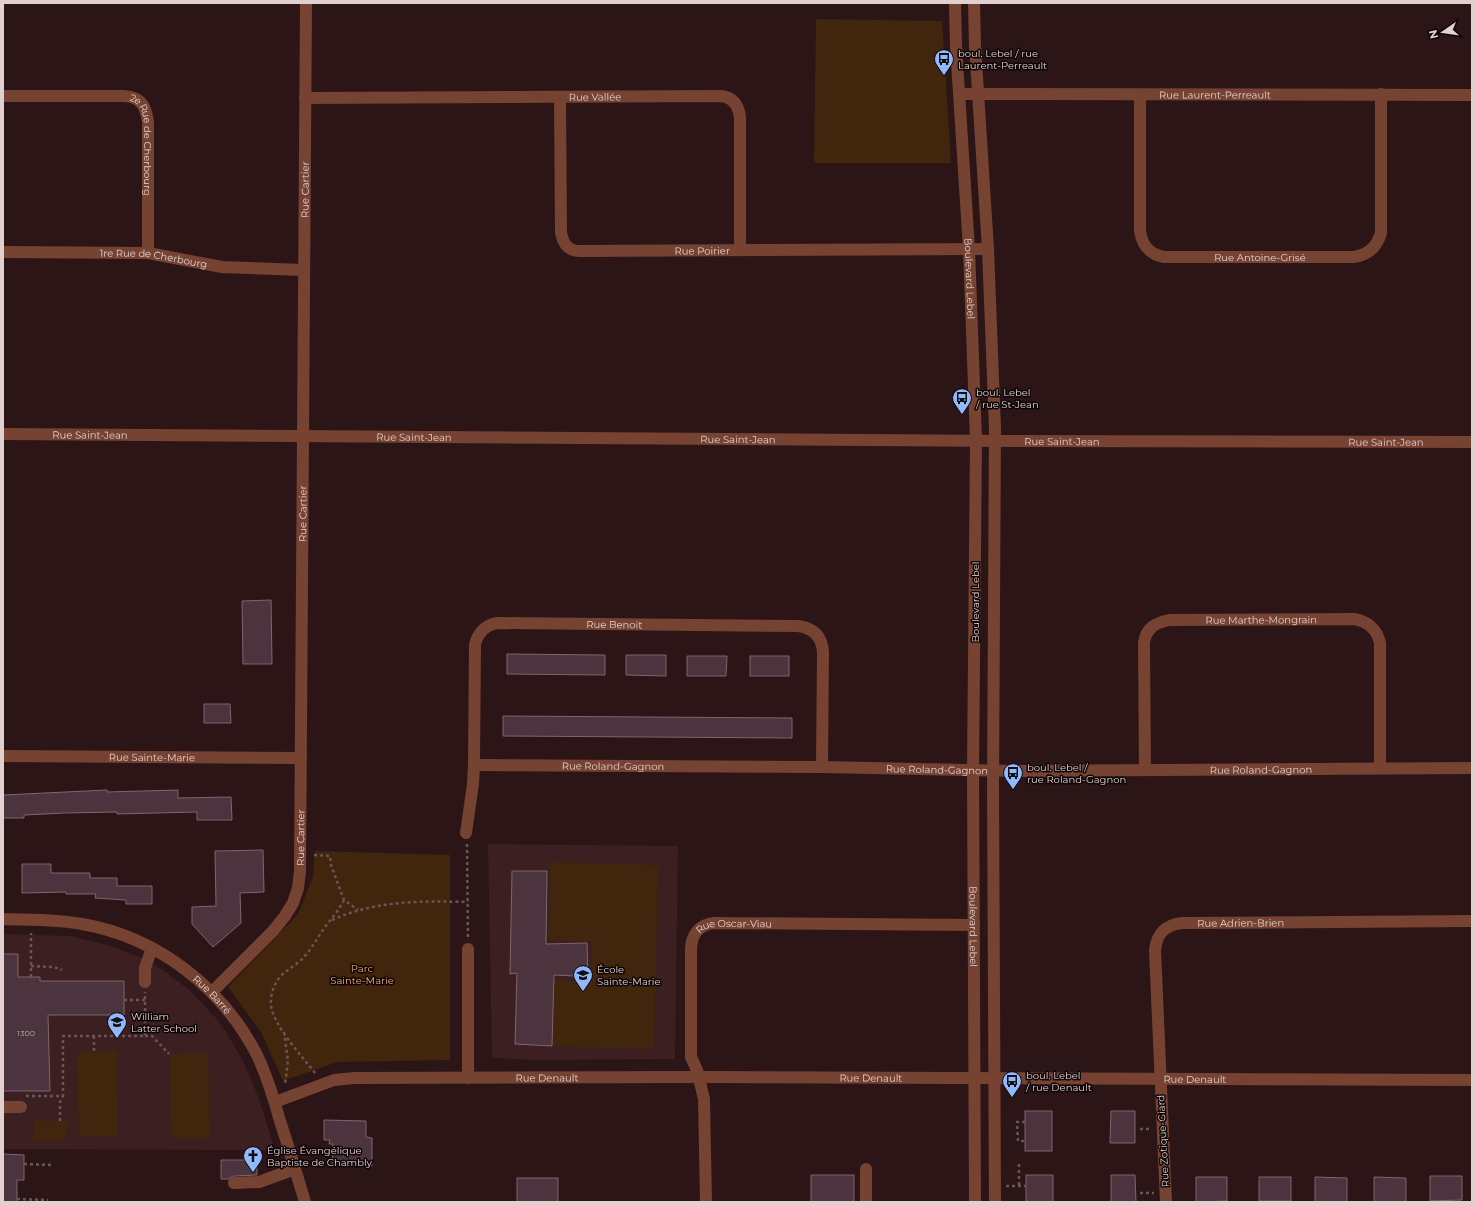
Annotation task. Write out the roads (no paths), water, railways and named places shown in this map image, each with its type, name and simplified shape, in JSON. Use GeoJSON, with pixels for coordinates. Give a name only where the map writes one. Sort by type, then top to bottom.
{"type":"FeatureCollection","features":[{"type":"Feature","properties":{"kind":"street","name":"Rue Cartier"},"geometry":{"type":"LineString","coordinates":[[212,992],[273,931],[285,916],[298,888],[300,871],[306,3]]}},
{"type":"Feature","properties":{"kind":"street","name":"Boulevard Lebel"},"geometry":{"type":"LineString","coordinates":[[955,3],[969,249],[976,440],[973,770],[975,1202]]}},
{"type":"Feature","properties":{"kind":"street","name":"Boulevard Lebel"},"geometry":{"type":"LineString","coordinates":[[974,3],[988,249],[995,440],[993,770],[995,1202]]}},
{"type":"Feature","properties":{"kind":"street","name":"Rue Laurent-Perreault"},"geometry":{"type":"LineString","coordinates":[[959,94],[1472,95]]}},
{"type":"Feature","properties":{"kind":"street","name":"Rue Antoine-Grisé"},"geometry":{"type":"LineString","coordinates":[[1140,94],[1140,231],[1143,244],[1153,253],[1164,257],[1354,257],[1360,256],[1372,250],[1376,245],[1381,232],[1381,94]]}},
{"type":"Feature","properties":{"kind":"street","name":"2e Rue de Cherbourg"},"geometry":{"type":"LineString","coordinates":[[3,96],[124,96],[141,102],[146,110],[148,122],[148,253]]}},
{"type":"Feature","properties":{"kind":"street","name":"Rue Vallée"},"geometry":{"type":"LineString","coordinates":[[305,98],[560,98],[722,96],[732,99],[738,108],[740,118],[740,250]]}},
{"type":"Feature","properties":{"kind":"street","name":"Rue Poirier"},"geometry":{"type":"LineString","coordinates":[[560,98],[561,232],[564,243],[568,248],[573,250],[988,249]]}},
{"type":"Feature","properties":{"kind":"street","name":"1re Rue de Cherbourg"},"geometry":{"type":"LineString","coordinates":[[3,252],[148,253],[222,267],[304,270]]}},
{"type":"Feature","properties":{"kind":"street","name":"Rue Saint-Jean"},"geometry":{"type":"LineString","coordinates":[[3,434],[1472,442]]}},
{"type":"Feature","properties":{"kind":"street","name":"Rue Marthe-Mongrain"},"geometry":{"type":"LineString","coordinates":[[1145,770],[1144,643],[1147,632],[1156,624],[1169,620],[1354,618],[1366,622],[1379,637],[1380,768]]}},
{"type":"Feature","properties":{"kind":"street","name":"Rue Benoit"},"geometry":{"type":"LineString","coordinates":[[466,833],[473,784],[474,764],[474,650],[476,640],[487,626],[497,623],[798,626],[807,628],[818,634],[823,647],[822,767]]}},
{"type":"Feature","properties":{"kind":"street","name":"Rue Sainte-Marie"},"geometry":{"type":"LineString","coordinates":[[3,756],[301,758]]}},
{"type":"Feature","properties":{"kind":"street","name":"Rue Roland-Gagnon"},"geometry":{"type":"LineString","coordinates":[[474,764],[973,770],[1472,768]]}},
{"type":"Feature","properties":{"kind":"street","name":"Rue Barré"},"geometry":{"type":"LineString","coordinates":[[3,919],[57,920],[89,925],[115,932],[152,948],[188,971],[212,992],[237,1023],[261,1064],[275,1102],[305,1202]]}},
{"type":"Feature","properties":{"kind":"street","name":"Rue Adrien-Brien"},"geometry":{"type":"LineString","coordinates":[[1161,1080],[1155,950],[1156,942],[1166,927],[1182,923],[1472,921]]}},
{"type":"Feature","properties":{"kind":"street","name":"Rue Oscar-Viau"},"geometry":{"type":"LineString","coordinates":[[706,1202],[704,1099],[699,1077],[691,1058],[691,950],[694,935],[704,925],[716,923],[974,925]]}},
{"type":"Feature","properties":{"kind":"street"},"geometry":{"type":"LineString","coordinates":[[145,982],[145,968],[152,948]]}},
{"type":"Feature","properties":{"kind":"street"},"geometry":{"type":"LineString","coordinates":[[468,949],[468,1078]]}},
{"type":"Feature","properties":{"kind":"street","name":"Rue Denault"},"geometry":{"type":"LineString","coordinates":[[275,1102],[334,1080],[343,1079],[699,1077],[1161,1080],[1472,1080]]}},
{"type":"Feature","properties":{"kind":"street","name":"Rue Zotique-Giard"},"geometry":{"type":"LineString","coordinates":[[1161,1080],[1166,1202]]}},
{"type":"Feature","properties":{"kind":"street"},"geometry":{"type":"LineString","coordinates":[[3,1107],[23,1102]]}},
{"type":"Feature","properties":{"kind":"street"},"geometry":{"type":"LineString","coordinates":[[234,1183],[258,1182],[295,1169]]}},
{"type":"Feature","properties":{"kind":"street"},"geometry":{"type":"LineString","coordinates":[[866,1169],[866,1202]]}},
{"type":"Feature","properties":{"kind":"place","name":"boul. Lebel / rue Laurent-Perreault"},"geometry":{"type":"Point","coordinates":[944,76]}},
{"type":"Feature","properties":{"kind":"place","name":"boul. Lebel / rue St-Jean"},"geometry":{"type":"Point","coordinates":[962,415]}},
{"type":"Feature","properties":{"kind":"place","name":"boul. Lebel / rue Roland-Gagnon"},"geometry":{"type":"Point","coordinates":[1013,790]}},
{"type":"Feature","properties":{"kind":"place","name":"École Sainte-Marie"},"geometry":{"type":"Point","coordinates":[583,992]}},
{"type":"Feature","properties":{"kind":"place","name":"William Latter School"},"geometry":{"type":"Point","coordinates":[117,1039]}},
{"type":"Feature","properties":{"kind":"place","name":"boul. Lebel / rue Denault"},"geometry":{"type":"Point","coordinates":[1012,1098]}},
{"type":"Feature","properties":{"kind":"place","name":"Église Évangélique Baptiste de Chambly"},"geometry":{"type":"Point","coordinates":[253,1173]}},
{"type":"Feature","properties":{"kind":"park label","name":"Parc Sainte-Marie"},"geometry":{"type":"Point","coordinates":[362,974]}}]}
